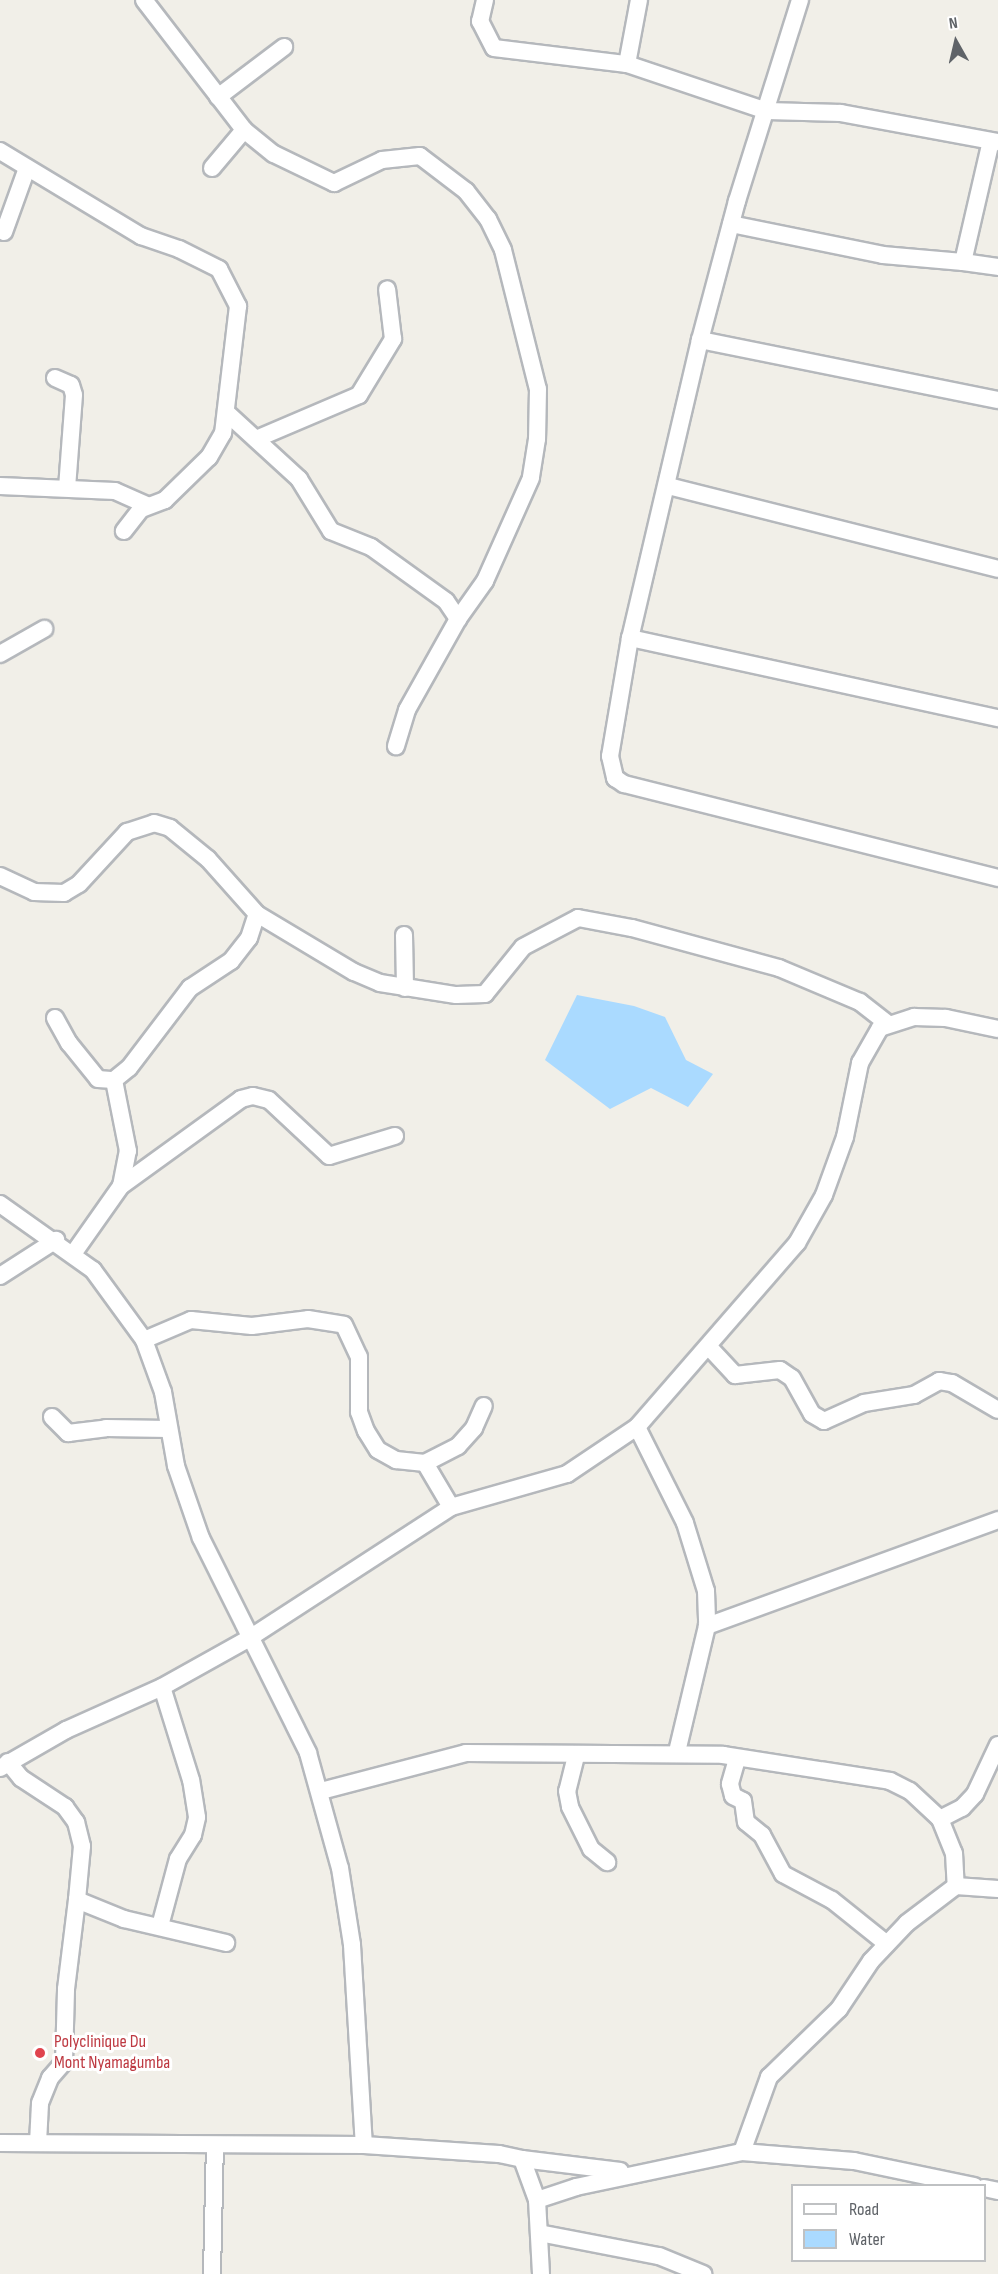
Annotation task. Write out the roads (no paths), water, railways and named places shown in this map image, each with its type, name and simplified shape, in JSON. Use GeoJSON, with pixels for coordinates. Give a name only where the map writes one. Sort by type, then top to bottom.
{"type":"FeatureCollection","features":[{"type":"Feature","properties":{"kind":"street"},"geometry":{"type":"LineString","coordinates":[[144,0],[244,130],[274,154],[334,183],[382,160],[420,156],[466,191],[488,219],[503,250],[538,389],[537,439],[531,478],[485,581],[458,619],[407,710],[396,746]]}},
{"type":"Feature","properties":{"kind":"street"},"geometry":{"type":"LineString","coordinates":[[485,0],[480,21],[494,48],[627,64],[767,111],[841,113],[995,141],[963,262]]}},
{"type":"Feature","properties":{"kind":"street"},"geometry":{"type":"LineString","coordinates":[[627,64],[639,0]]}},
{"type":"Feature","properties":{"kind":"street"},"geometry":{"type":"LineString","coordinates":[[800,0],[731,224],[699,340],[668,486],[630,638],[610,756],[615,778],[624,784],[998,878]]}},
{"type":"Feature","properties":{"kind":"street"},"geometry":{"type":"LineString","coordinates":[[218,97],[284,47]]}},
{"type":"Feature","properties":{"kind":"street"},"geometry":{"type":"LineString","coordinates":[[212,168],[244,130]]}},
{"type":"Feature","properties":{"kind":"street"},"geometry":{"type":"LineString","coordinates":[[0,151],[141,236],[178,249],[219,269],[238,306],[227,413],[222,433],[209,457],[165,500],[148,506],[124,531]]}},
{"type":"Feature","properties":{"kind":"street"},"geometry":{"type":"LineString","coordinates":[[4,232],[27,168]]}},
{"type":"Feature","properties":{"kind":"street"},"geometry":{"type":"LineString","coordinates":[[731,224],[883,255],[998,267]]}},
{"type":"Feature","properties":{"kind":"street"},"geometry":{"type":"LineString","coordinates":[[256,439],[359,395],[393,339],[387,289]]}},
{"type":"Feature","properties":{"kind":"street"},"geometry":{"type":"LineString","coordinates":[[699,340],[998,400]]}},
{"type":"Feature","properties":{"kind":"street"},"geometry":{"type":"LineString","coordinates":[[55,378],[71,386],[74,395],[67,488]]}},
{"type":"Feature","properties":{"kind":"street"},"geometry":{"type":"LineString","coordinates":[[227,413],[299,479],[331,531],[371,547],[446,601],[458,619]]}},
{"type":"Feature","properties":{"kind":"street"},"geometry":{"type":"LineString","coordinates":[[0,486],[115,491],[148,506]]}},
{"type":"Feature","properties":{"kind":"street"},"geometry":{"type":"LineString","coordinates":[[668,486],[998,569]]}},
{"type":"Feature","properties":{"kind":"street"},"geometry":{"type":"LineString","coordinates":[[0,654],[44,629]]}},
{"type":"Feature","properties":{"kind":"street"},"geometry":{"type":"LineString","coordinates":[[630,638],[998,718]]}},
{"type":"Feature","properties":{"kind":"street"},"geometry":{"type":"LineString","coordinates":[[0,876],[34,892],[64,893],[80,884],[127,832],[136,826],[154,823],[170,828],[208,859],[257,914],[354,972],[405,988],[456,995],[485,994],[523,947],[578,918],[632,928],[778,968],[860,1002],[888,1024]]}},
{"type":"Feature","properties":{"kind":"street"},"geometry":{"type":"LineString","coordinates":[[55,1018],[69,1043],[98,1079],[114,1080],[129,1068],[190,988],[231,961],[249,938],[257,914]]}},
{"type":"Feature","properties":{"kind":"street"},"geometry":{"type":"LineString","coordinates":[[404,935],[405,988]]}},
{"type":"Feature","properties":{"kind":"street"},"geometry":{"type":"LineString","coordinates":[[38,2144],[40,2103],[50,2078],[64,2062],[66,1989],[82,1846],[75,1822],[65,1807],[4,1765],[66,1730],[162,1688],[248,1639],[451,1507],[567,1474],[637,1427],[797,1243],[824,1195],[844,1137],[860,1063],[868,1043],[888,1024],[914,1017],[946,1018],[998,1029]]}},
{"type":"Feature","properties":{"kind":"street"},"geometry":{"type":"LineString","coordinates":[[114,1080],[128,1151],[121,1186]]}},
{"type":"Feature","properties":{"kind":"street"},"geometry":{"type":"LineString","coordinates":[[73,1254],[121,1186],[241,1099],[253,1096],[269,1100],[329,1156],[395,1136]]}},
{"type":"Feature","properties":{"kind":"street"},"geometry":{"type":"LineString","coordinates":[[0,1204],[56,1240],[93,1270],[144,1340],[163,1392],[176,1466],[201,1538],[248,1639],[308,1752],[321,1791],[340,1868],[352,1945],[364,2145]]}},
{"type":"Feature","properties":{"kind":"street"},"geometry":{"type":"LineString","coordinates":[[0,1276],[56,1240]]}},
{"type":"Feature","properties":{"kind":"street"},"geometry":{"type":"LineString","coordinates":[[144,1340],[191,1320],[252,1326],[308,1319],[344,1324],[359,1357],[359,1412],[366,1431],[378,1450],[387,1455],[425,1463],[458,1446],[474,1428],[484,1406]]}},
{"type":"Feature","properties":{"kind":"street"},"geometry":{"type":"LineString","coordinates":[[708,1346],[735,1375],[780,1370],[792,1378],[812,1414],[824,1421],[864,1403],[914,1395],[939,1381],[952,1383],[998,1410]]}},
{"type":"Feature","properties":{"kind":"street"},"geometry":{"type":"LineString","coordinates":[[52,1417],[68,1433],[106,1428],[169,1429]]}},
{"type":"Feature","properties":{"kind":"street"},"geometry":{"type":"LineString","coordinates":[[637,1427],[685,1523],[706,1591],[707,1626],[677,1752]]}},
{"type":"Feature","properties":{"kind":"street"},"geometry":{"type":"LineString","coordinates":[[425,1463],[451,1507]]}},
{"type":"Feature","properties":{"kind":"street"},"geometry":{"type":"LineString","coordinates":[[707,1626],[998,1520]]}},
{"type":"Feature","properties":{"kind":"street"},"geometry":{"type":"LineString","coordinates":[[160,1926],[178,1859],[193,1834],[196,1817],[191,1780],[162,1688]]}},
{"type":"Feature","properties":{"kind":"street"},"geometry":{"type":"LineString","coordinates":[[940,1819],[962,1808],[975,1794],[998,1744]]}},
{"type":"Feature","properties":{"kind":"street"},"geometry":{"type":"LineString","coordinates":[[321,1791],[466,1753],[576,1756],[677,1752],[737,1759],[890,1782],[910,1791],[940,1819],[954,1853],[956,1886]]}},
{"type":"Feature","properties":{"kind":"street"},"geometry":{"type":"LineString","coordinates":[[576,1756],[567,1791],[570,1807],[591,1849],[607,1862]]}},
{"type":"Feature","properties":{"kind":"street"},"geometry":{"type":"LineString","coordinates":[[737,1759],[730,1784],[733,1796],[743,1801],[746,1822],[762,1835],[783,1874],[832,1900],[887,1944]]}},
{"type":"Feature","properties":{"kind":"street"},"geometry":{"type":"LineString","coordinates":[[742,2152],[769,2077],[839,2009],[871,1961],[887,1944],[918,1913],[956,1886],[998,1889]]}},
{"type":"Feature","properties":{"kind":"street"},"geometry":{"type":"LineString","coordinates":[[77,1900],[124,1919],[160,1926],[189,1937],[226,1943]]}},
{"type":"Feature","properties":{"kind":"street"},"geometry":{"type":"LineString","coordinates":[[0,2143],[364,2145],[522,2159],[602,2170],[644,2171]]}},
{"type":"Feature","properties":{"kind":"street"},"geometry":{"type":"LineString","coordinates":[[212,2274],[215,2145]]}},
{"type":"Feature","properties":{"kind":"street"},"geometry":{"type":"LineString","coordinates":[[537,2200],[644,2171],[742,2152],[854,2161],[964,2184]]}},
{"type":"Feature","properties":{"kind":"street"},"geometry":{"type":"LineString","coordinates":[[522,2159],[537,2200],[541,2274]]}},
{"type":"Feature","properties":{"kind":"street"},"geometry":{"type":"LineString","coordinates":[[539,2233],[659,2256],[703,2274]]}},
{"type":"Feature","properties":{"kind":"water"},"geometry":{"type":"Polygon","coordinates":[[[577,995],[634,1006],[665,1017],[686,1060],[713,1074],[688,1107],[651,1088],[610,1109],[545,1060],[577,995]]]}},
{"type":"Feature","properties":{"kind":"place","name":"Polyclinique Du Mont Nyamagumba"},"geometry":{"type":"Point","coordinates":[40,2053]}}]}
